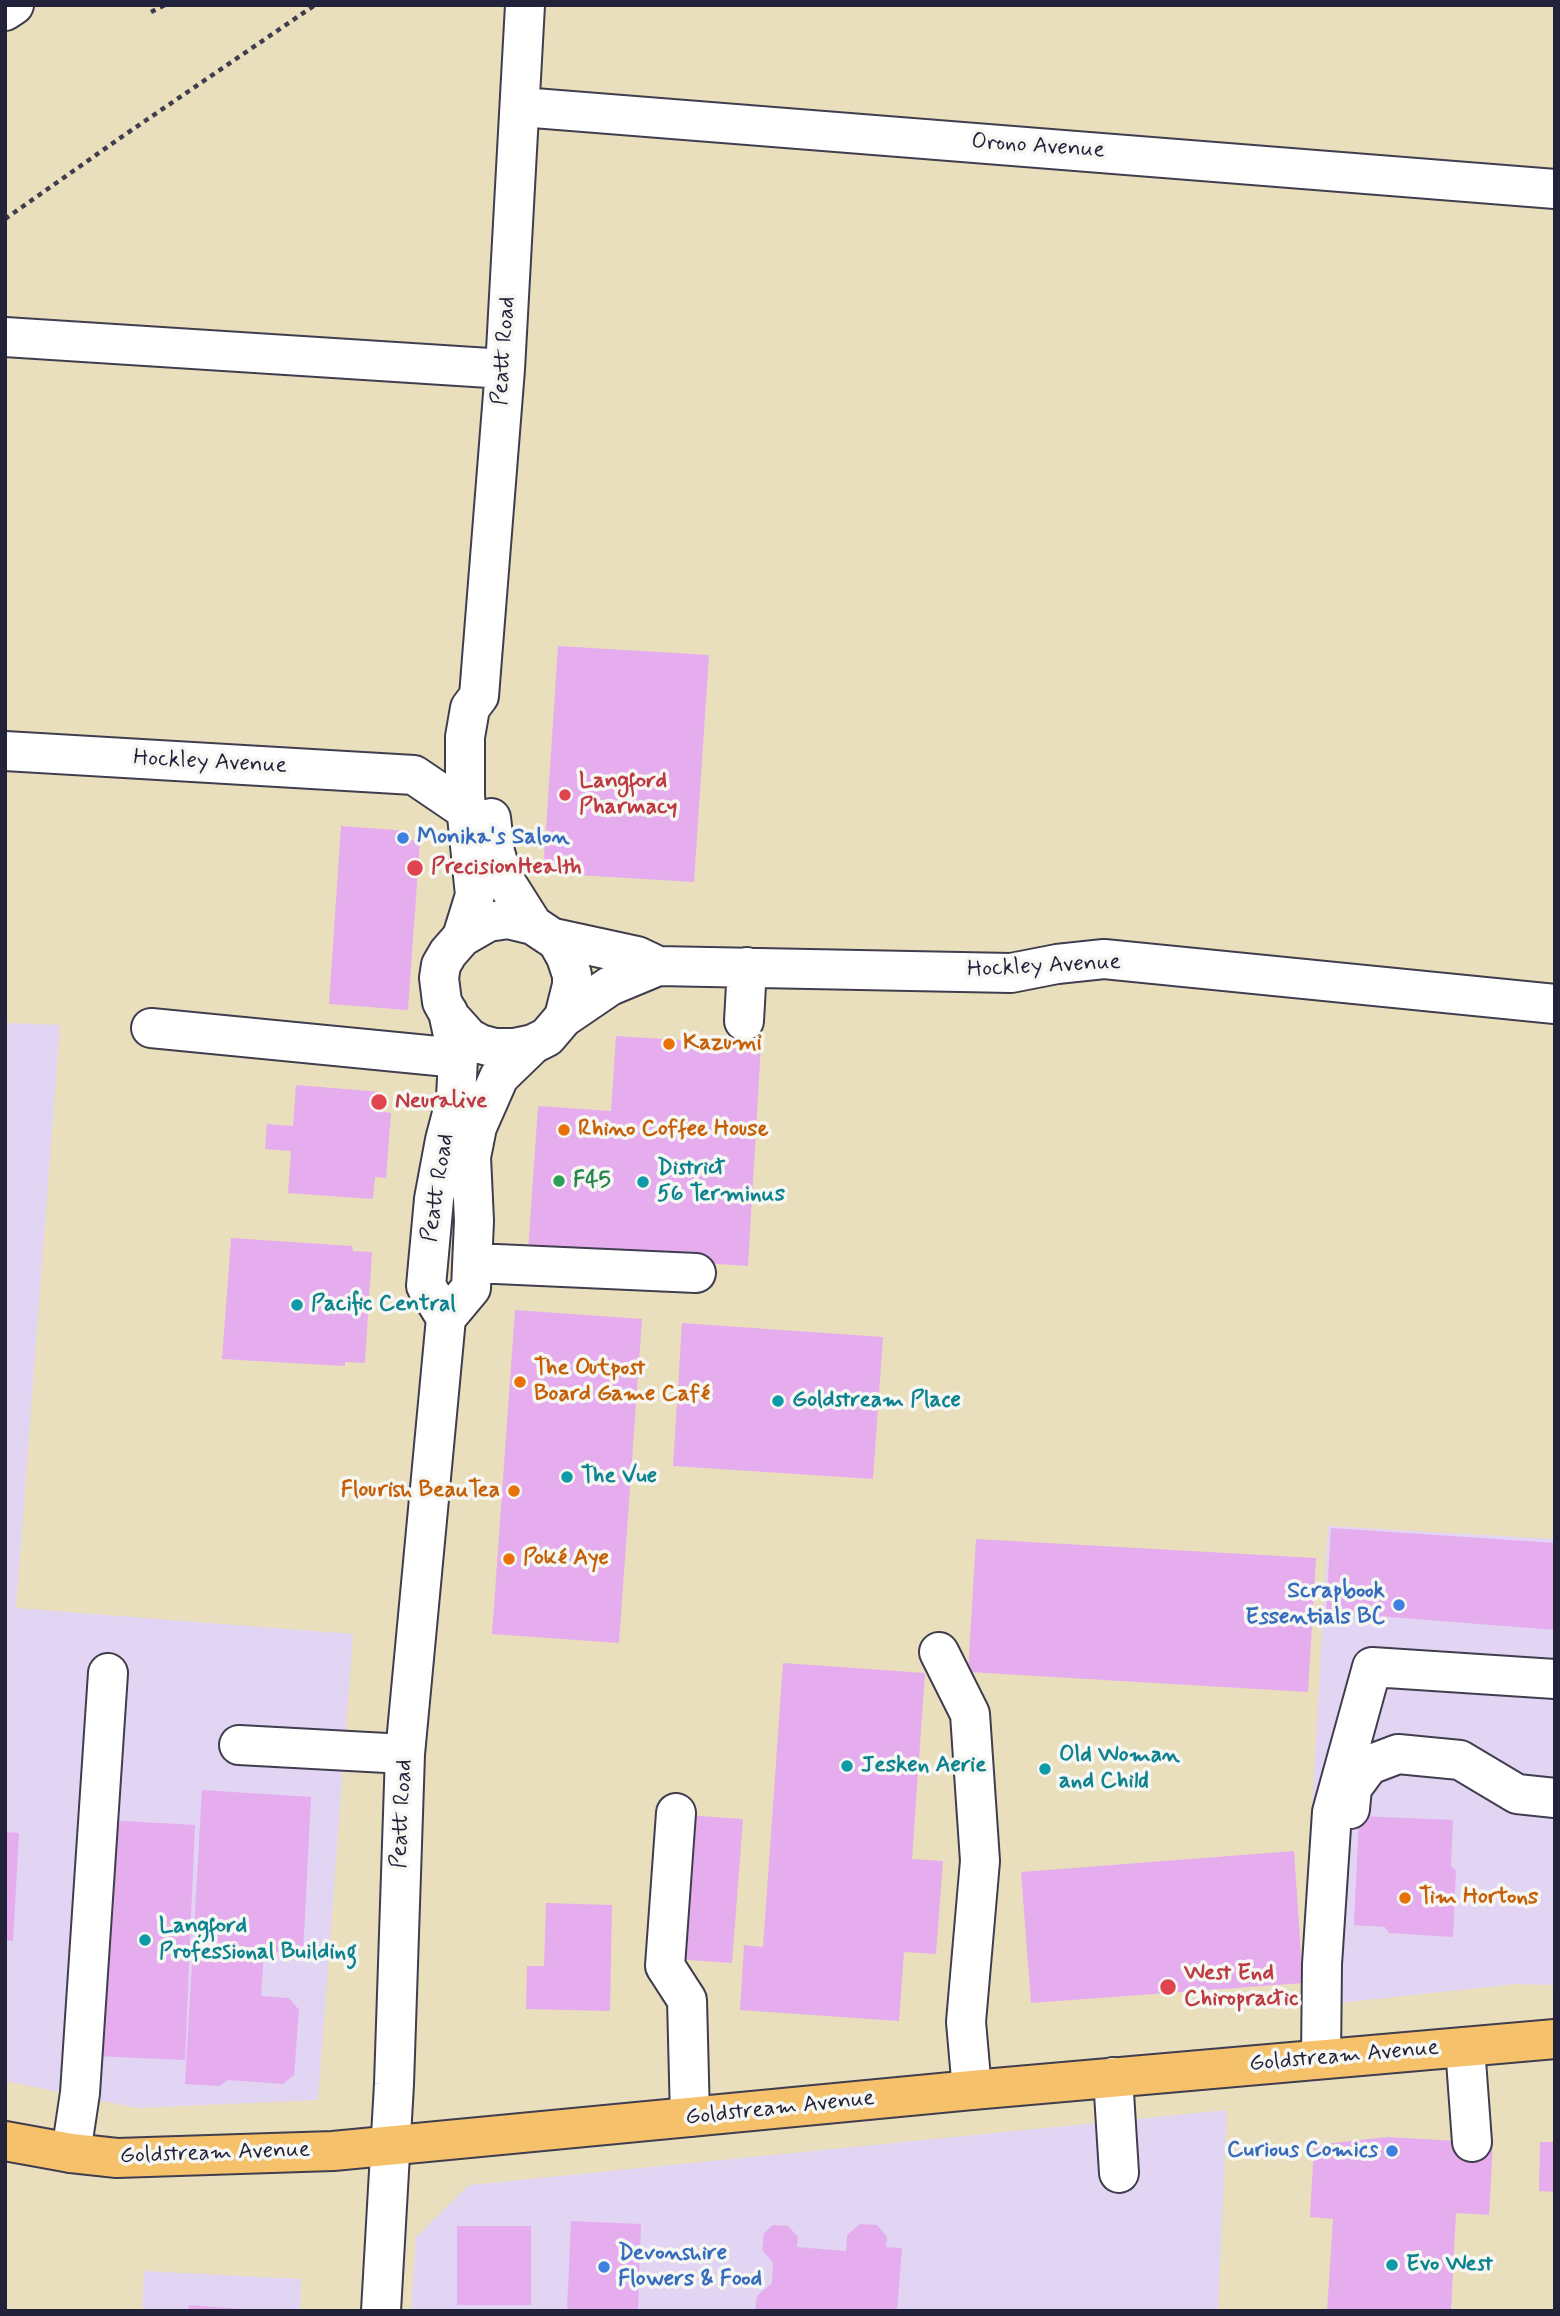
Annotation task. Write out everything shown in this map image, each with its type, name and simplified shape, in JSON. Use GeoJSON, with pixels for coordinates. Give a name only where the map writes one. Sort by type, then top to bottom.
{"type":"FeatureCollection","features":[{"type":"Feature","properties":{"kind":"main road","name":"Goldstream Avenue"},"geometry":{"type":"LineString","coordinates":[[5,2141],[117,2158],[333,2151],[1113,2077],[1555,2039]]}},
{"type":"Feature","properties":{"kind":"street"},"geometry":{"type":"LineString","coordinates":[[5,11],[14,5]]}},
{"type":"Feature","properties":{"kind":"street","name":"Peatt Road"},"geometry":{"type":"LineString","coordinates":[[463,937],[475,895],[464,773],[465,737],[470,708],[479,696],[505,369],[525,5]]}},
{"type":"Feature","properties":{"kind":"street","name":"Orono Avenue"},"geometry":{"type":"LineString","coordinates":[[521,107],[1555,189]]}},
{"type":"Feature","properties":{"kind":"street"},"geometry":{"type":"LineString","coordinates":[[5,337],[505,369]]}},
{"type":"Feature","properties":{"kind":"street","name":"Peatt Road"},"geometry":{"type":"LineString","coordinates":[[381,2311],[405,1754],[446,1318],[471,1288],[474,1264],[471,1176],[473,1139],[499,1077],[533,1044],[547,1037],[563,1018],[572,975],[566,957],[506,886],[495,852],[488,777],[489,726],[486,708],[479,696]]}},
{"type":"Feature","properties":{"kind":"street"},"geometry":{"type":"LineString","coordinates":[[465,737],[454,749],[414,775],[467,811]]}},
{"type":"Feature","properties":{"kind":"street","name":"Hockley Avenue"},"geometry":{"type":"LineString","coordinates":[[5,751],[414,775]]}},
{"type":"Feature","properties":{"kind":"street","name":"Peatt Road"},"geometry":{"type":"LineString","coordinates":[[446,1318],[426,1286],[434,1199],[456,1098],[457,1058],[448,1013],[440,992],[441,965],[455,944],[488,922],[508,919],[543,931]]}},
{"type":"Feature","properties":{"kind":"street","name":"Hockley Avenue"},"geometry":{"type":"LineString","coordinates":[[543,931],[637,956],[658,966]]}},
{"type":"Feature","properties":{"kind":"street","name":"Hockley Avenue"},"geometry":{"type":"LineString","coordinates":[[563,1018],[610,986],[658,966],[1011,973],[1104,959],[1555,1004]]}},
{"type":"Feature","properties":{"kind":"street"},"geometry":{"type":"LineString","coordinates":[[744,1021],[747,967]]}},
{"type":"Feature","properties":{"kind":"street"},"geometry":{"type":"LineString","coordinates":[[448,1013],[458,1029],[481,1044],[504,1048],[533,1044]]}},
{"type":"Feature","properties":{"kind":"street"},"geometry":{"type":"LineString","coordinates":[[151,1028],[457,1058]]}},
{"type":"Feature","properties":{"kind":"street"},"geometry":{"type":"LineString","coordinates":[[474,1264],[696,1273]]}},
{"type":"Feature","properties":{"kind":"street"},"geometry":{"type":"LineString","coordinates":[[939,1652],[970,1714],[980,1861],[966,2022],[972,2090]]}},
{"type":"Feature","properties":{"kind":"street"},"geometry":{"type":"LineString","coordinates":[[1321,2059],[1322,1964],[1332,1812],[1371,1667],[1555,1679]]}},
{"type":"Feature","properties":{"kind":"street"},"geometry":{"type":"LineString","coordinates":[[71,2153],[80,2093],[108,1673]]}},
{"type":"Feature","properties":{"kind":"street"},"geometry":{"type":"LineString","coordinates":[[239,1745],[405,1754]]}},
{"type":"Feature","properties":{"kind":"street"},"geometry":{"type":"LineString","coordinates":[[1322,1964],[1347,1922],[1352,1788],[1369,1765],[1398,1754],[1460,1760],[1517,1809],[1555,1798]]}},
{"type":"Feature","properties":{"kind":"street"},"geometry":{"type":"LineString","coordinates":[[676,1813],[665,1966],[687,2000],[690,2117]]}},
{"type":"Feature","properties":{"kind":"street"},"geometry":{"type":"LineString","coordinates":[[1465,2047],[1472,2142]]}},
{"type":"Feature","properties":{"kind":"street"},"geometry":{"type":"LineString","coordinates":[[1113,2077],[1119,2174]]}},
{"type":"Feature","properties":{"kind":"path"},"geometry":{"type":"LineString","coordinates":[[151,12],[165,5]]}},
{"type":"Feature","properties":{"kind":"path"},"geometry":{"type":"LineString","coordinates":[[5,219],[315,5]]}},
{"type":"Feature","properties":{"kind":"shaded area"},"geometry":{"type":"Polygon","coordinates":[[[5,1023],[60,1025],[16,1608],[353,1634],[318,2100],[137,2108],[5,2081],[5,1023]]]}},
{"type":"Feature","properties":{"kind":"shaded area"},"geometry":{"type":"Polygon","coordinates":[[[1328,1526],[1555,1539],[1555,1985],[1516,1984],[1301,2007],[1328,1526]]]}},
{"type":"Feature","properties":{"kind":"shaded area"},"geometry":{"type":"Polygon","coordinates":[[[1227,2110],[1218,2311],[411,2311],[416,2237],[469,2185],[1227,2110]]]}},
{"type":"Feature","properties":{"kind":"shaded area"},"geometry":{"type":"Polygon","coordinates":[[[144,2271],[301,2279],[300,2311],[142,2311],[144,2271]]]}},
{"type":"Feature","properties":{"kind":"building"},"geometry":{"type":"Polygon","coordinates":[[[558,646],[709,655],[694,882],[543,873],[558,646]]]}},
{"type":"Feature","properties":{"kind":"building"},"geometry":{"type":"Polygon","coordinates":[[[341,826],[409,831],[409,840],[420,841],[408,1010],[329,1004],[341,826]]]}},
{"type":"Feature","properties":{"kind":"building","name":"District 56 Terminus"},"geometry":{"type":"Polygon","coordinates":[[[616,1036],[761,1045],[748,1266],[528,1252],[538,1106],[611,1111],[616,1036]]]}},
{"type":"Feature","properties":{"kind":"building"},"geometry":{"type":"Polygon","coordinates":[[[296,1085],[382,1092],[380,1111],[391,1113],[386,1178],[375,1177],[373,1199],[288,1193],[291,1151],[265,1149],[267,1124],[293,1126],[296,1085]]]}},
{"type":"Feature","properties":{"kind":"building","name":"Pacific Central"},"geometry":{"type":"Polygon","coordinates":[[[231,1238],[352,1246],[353,1251],[372,1252],[365,1363],[345,1362],[345,1366],[222,1359],[231,1238]]]}},
{"type":"Feature","properties":{"kind":"building","name":"The Vue"},"geometry":{"type":"Polygon","coordinates":[[[515,1310],[642,1319],[619,1643],[492,1634],[515,1310]]]}},
{"type":"Feature","properties":{"kind":"building","name":"Goldstream Place"},"geometry":{"type":"Polygon","coordinates":[[[682,1323],[883,1337],[873,1479],[673,1466],[682,1323]]]}},
{"type":"Feature","properties":{"kind":"building"},"geometry":{"type":"Polygon","coordinates":[[[1331,1528],[1555,1543],[1555,1630],[1326,1612],[1331,1528]]]}},
{"type":"Feature","properties":{"kind":"building"},"geometry":{"type":"Polygon","coordinates":[[[976,1539],[1316,1558],[1308,1692],[968,1672],[976,1539]]]}},
{"type":"Feature","properties":{"kind":"building","name":"Jesken Aerie"},"geometry":{"type":"Polygon","coordinates":[[[783,1663],[925,1673],[912,1859],[943,1861],[936,1954],[904,1952],[899,2021],[740,2010],[744,1945],[763,1947],[783,1663]]]}},
{"type":"Feature","properties":{"kind":"building"},"geometry":{"type":"Polygon","coordinates":[[[202,1790],[311,1797],[303,1954],[264,1951],[261,1996],[289,1998],[299,2010],[294,2075],[283,2084],[228,2080],[219,2086],[185,2084],[202,1790]]]}},
{"type":"Feature","properties":{"kind":"building"},"geometry":{"type":"Polygon","coordinates":[[[686,1815],[743,1819],[732,1963],[675,1959],[686,1815]]]}},
{"type":"Feature","properties":{"kind":"building","name":"Tim Hortons"},"geometry":{"type":"Polygon","coordinates":[[[1359,1816],[1453,1820],[1451,1866],[1456,1871],[1453,1937],[1389,1933],[1385,1927],[1354,1925],[1359,1816]]]}},
{"type":"Feature","properties":{"kind":"building","name":"Langford Professional Building"},"geometry":{"type":"Polygon","coordinates":[[[105,1820],[195,1825],[185,2060],[94,2056],[105,1820]]]}},
{"type":"Feature","properties":{"kind":"building"},"geometry":{"type":"Polygon","coordinates":[[[5,1832],[19,1833],[13,1941],[5,1940],[5,1832]]]}},
{"type":"Feature","properties":{"kind":"building"},"geometry":{"type":"Polygon","coordinates":[[[1294,1851],[1303,1983],[1031,2003],[1021,1872],[1294,1851]]]}},
{"type":"Feature","properties":{"kind":"building"},"geometry":{"type":"Polygon","coordinates":[[[546,1903],[612,1905],[610,2011],[526,2009],[527,1966],[544,1966],[546,1903]]]}},
{"type":"Feature","properties":{"kind":"building","name":"Evo West"},"geometry":{"type":"Polygon","coordinates":[[[1387,2137],[1493,2143],[1489,2215],[1456,2213],[1451,2311],[1327,2311],[1333,2219],[1310,2217],[1314,2145],[1387,2137]]]}},
{"type":"Feature","properties":{"kind":"building"},"geometry":{"type":"Polygon","coordinates":[[[1540,2142],[1555,2142],[1555,2192],[1539,2191],[1540,2142]]]}},
{"type":"Feature","properties":{"kind":"building","name":"Devonshire Flowers & Food"},"geometry":{"type":"Polygon","coordinates":[[[571,2221],[641,2224],[638,2311],[567,2311],[571,2221]]]}},
{"type":"Feature","properties":{"kind":"building"},"geometry":{"type":"Polygon","coordinates":[[[860,2224],[877,2225],[887,2237],[886,2247],[902,2248],[897,2311],[755,2311],[757,2296],[772,2283],[773,2263],[762,2250],[764,2233],[773,2225],[788,2226],[798,2237],[797,2247],[846,2251],[847,2235],[860,2224]]]}},
{"type":"Feature","properties":{"kind":"building"},"geometry":{"type":"Polygon","coordinates":[[[457,2226],[531,2226],[531,2305],[457,2305],[457,2226]]]}},
{"type":"Feature","properties":{"kind":"building"},"geometry":{"type":"Polygon","coordinates":[[[189,2305],[240,2309],[240,2311],[188,2311],[189,2305]]]}},
{"type":"Feature","properties":{"kind":"place","name":"Langford Pharmacy"},"geometry":{"type":"Point","coordinates":[565,795]}},
{"type":"Feature","properties":{"kind":"place","name":"Monika's Salon"},"geometry":{"type":"Point","coordinates":[403,838]}},
{"type":"Feature","properties":{"kind":"place","name":"PrecisionHealth"},"geometry":{"type":"Point","coordinates":[415,868]}},
{"type":"Feature","properties":{"kind":"place","name":"Kazumi"},"geometry":{"type":"Point","coordinates":[669,1044]}},
{"type":"Feature","properties":{"kind":"place","name":"Neuralive"},"geometry":{"type":"Point","coordinates":[379,1102]}},
{"type":"Feature","properties":{"kind":"place","name":"Rhino Coffee House"},"geometry":{"type":"Point","coordinates":[564,1130]}},
{"type":"Feature","properties":{"kind":"place","name":"F45"},"geometry":{"type":"Point","coordinates":[559,1181]}},
{"type":"Feature","properties":{"kind":"place","name":"District 56 Terminus"},"geometry":{"type":"Point","coordinates":[643,1182]}},
{"type":"Feature","properties":{"kind":"place","name":"Pacific Central"},"geometry":{"type":"Point","coordinates":[297,1305]}},
{"type":"Feature","properties":{"kind":"place","name":"The Outpost Board Game Café"},"geometry":{"type":"Point","coordinates":[520,1382]}},
{"type":"Feature","properties":{"kind":"place","name":"Goldstream Place"},"geometry":{"type":"Point","coordinates":[778,1401]}},
{"type":"Feature","properties":{"kind":"place","name":"The Vue"},"geometry":{"type":"Point","coordinates":[567,1477]}},
{"type":"Feature","properties":{"kind":"place","name":"Flourish BeauTea"},"geometry":{"type":"Point","coordinates":[514,1491]}},
{"type":"Feature","properties":{"kind":"place","name":"Poké Aye"},"geometry":{"type":"Point","coordinates":[509,1559]}},
{"type":"Feature","properties":{"kind":"place","name":"Scrapbook Essentials BC"},"geometry":{"type":"Point","coordinates":[1399,1605]}},
{"type":"Feature","properties":{"kind":"place","name":"Jesken Aerie"},"geometry":{"type":"Point","coordinates":[847,1766]}},
{"type":"Feature","properties":{"kind":"place","name":"Old Woman and Child"},"geometry":{"type":"Point","coordinates":[1045,1769]}},
{"type":"Feature","properties":{"kind":"place","name":"Tim Hortons"},"geometry":{"type":"Point","coordinates":[1405,1898]}},
{"type":"Feature","properties":{"kind":"place","name":"Langford Professional Building"},"geometry":{"type":"Point","coordinates":[145,1940]}},
{"type":"Feature","properties":{"kind":"place","name":"West End Chiropractic"},"geometry":{"type":"Point","coordinates":[1168,1987]}},
{"type":"Feature","properties":{"kind":"place","name":"Curious Comics"},"geometry":{"type":"Point","coordinates":[1392,2151]}},
{"type":"Feature","properties":{"kind":"place","name":"Evo West"},"geometry":{"type":"Point","coordinates":[1392,2265]}},
{"type":"Feature","properties":{"kind":"place","name":"Devonshire Flowers & Food"},"geometry":{"type":"Point","coordinates":[604,2267]}}]}
